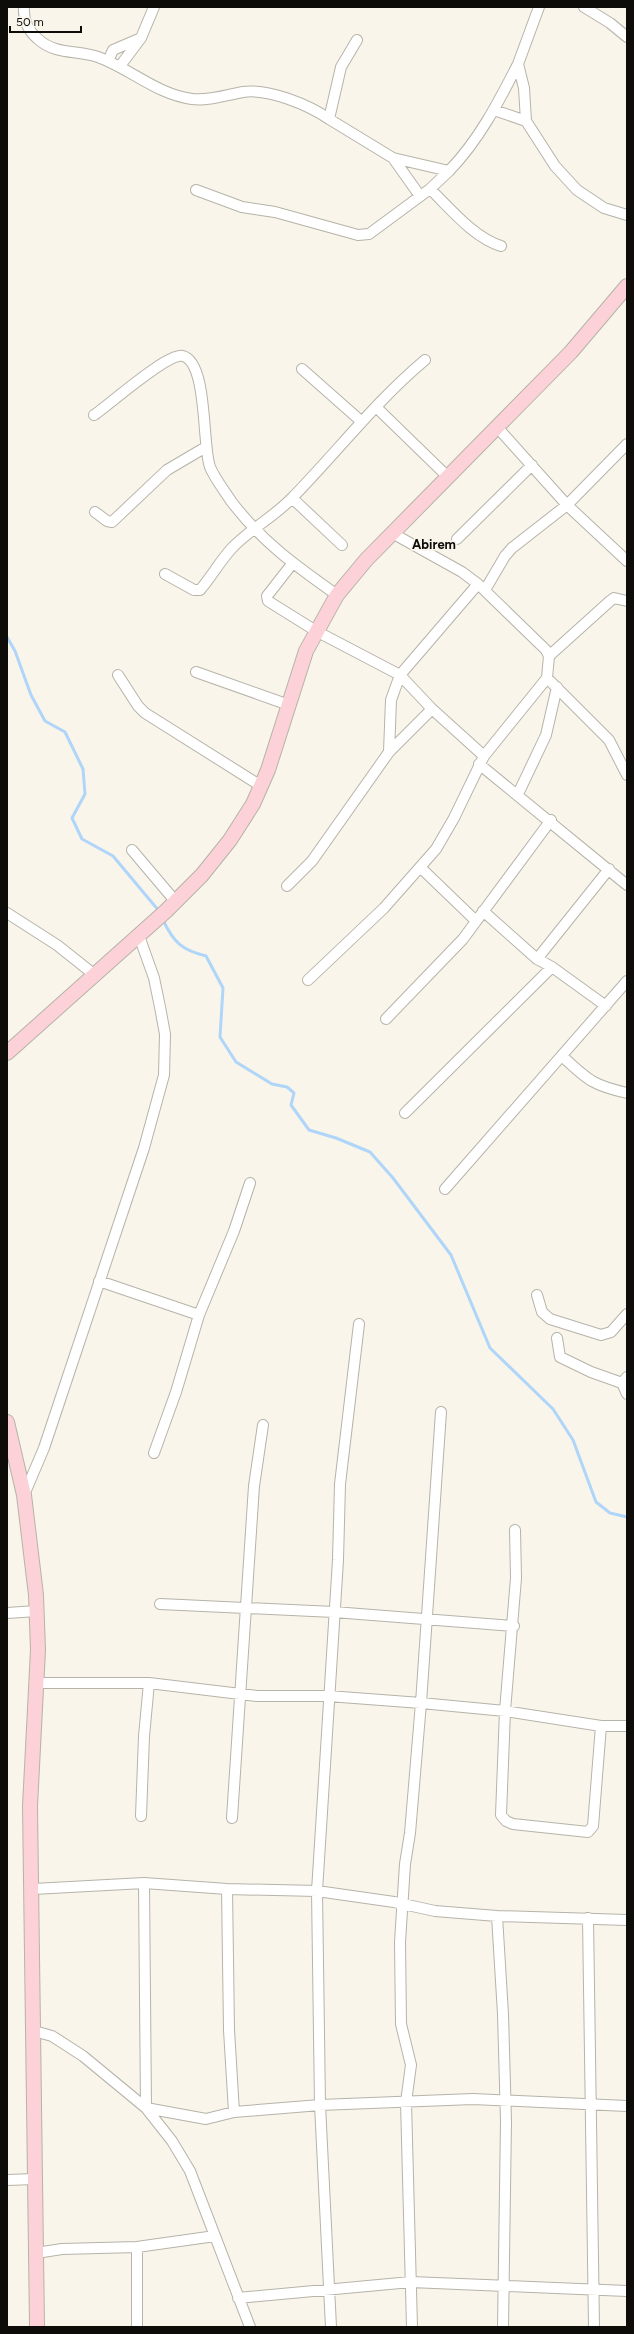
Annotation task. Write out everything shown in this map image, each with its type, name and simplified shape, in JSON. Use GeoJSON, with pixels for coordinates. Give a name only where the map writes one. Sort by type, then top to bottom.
{"type":"FeatureCollection","features":[{"type":"Feature","properties":{"kind":"street"},"geometry":{"type":"LineString","coordinates":[[24,7],[25,22],[38,40],[65,52],[96,56],[120,66],[140,79],[171,95],[204,99],[245,92],[256,92],[292,100],[329,119],[393,158],[449,172]]}},
{"type":"Feature","properties":{"kind":"street"},"geometry":{"type":"LineString","coordinates":[[120,66],[142,38],[154,7]]}},
{"type":"Feature","properties":{"kind":"street"},"geometry":{"type":"LineString","coordinates":[[196,190],[242,207],[275,212],[358,234],[369,234],[430,189],[449,172],[467,152],[494,110],[518,64],[539,7]]}},
{"type":"Feature","properties":{"kind":"street"},"geometry":{"type":"LineString","coordinates":[[584,7],[610,23],[627,37]]}},
{"type":"Feature","properties":{"kind":"street"},"geometry":{"type":"LineString","coordinates":[[108,61],[113,50],[142,38]]}},
{"type":"Feature","properties":{"kind":"street"},"geometry":{"type":"LineString","coordinates":[[329,119],[341,67],[357,40]]}},
{"type":"Feature","properties":{"kind":"street"},"geometry":{"type":"LineString","coordinates":[[518,64],[524,88],[526,121],[555,166],[577,190],[604,208],[627,215]]}},
{"type":"Feature","properties":{"kind":"street"},"geometry":{"type":"LineString","coordinates":[[494,110],[526,121]]}},
{"type":"Feature","properties":{"kind":"street"},"geometry":{"type":"LineString","coordinates":[[393,158],[420,196]]}},
{"type":"Feature","properties":{"kind":"street"},"geometry":{"type":"LineString","coordinates":[[430,189],[478,234],[490,242],[501,246]]}},
{"type":"Feature","properties":{"kind":"street"},"geometry":{"type":"LineString","coordinates":[[7,1053],[96,976],[166,911],[202,875],[230,840],[261,786],[276,747],[306,651],[337,595],[356,571],[392,533],[497,428],[570,352],[627,286]]}},
{"type":"Feature","properties":{"kind":"street"},"geometry":{"type":"LineString","coordinates":[[94,416],[161,363],[175,356],[183,356],[189,360],[199,378],[206,447],[210,467],[221,487],[254,530],[292,564],[337,595]]}},
{"type":"Feature","properties":{"kind":"street"},"geometry":{"type":"LineString","coordinates":[[165,574],[194,590],[200,590],[232,548],[273,516],[292,498],[362,422],[377,408],[394,385],[425,360]]}},
{"type":"Feature","properties":{"kind":"street"},"geometry":{"type":"LineString","coordinates":[[302,369],[362,422]]}},
{"type":"Feature","properties":{"kind":"street"},"geometry":{"type":"LineString","coordinates":[[377,408],[448,477]]}},
{"type":"Feature","properties":{"kind":"street"},"geometry":{"type":"LineString","coordinates":[[497,428],[567,505],[627,561]]}},
{"type":"Feature","properties":{"kind":"street"},"geometry":{"type":"LineString","coordinates":[[389,752],[391,700],[400,675],[481,587],[512,548],[567,505],[627,444]]}},
{"type":"Feature","properties":{"kind":"street"},"geometry":{"type":"LineString","coordinates":[[95,512],[106,521],[112,522],[167,470],[206,447]]}},
{"type":"Feature","properties":{"kind":"street"},"geometry":{"type":"LineString","coordinates":[[457,539],[532,465]]}},
{"type":"Feature","properties":{"kind":"street"},"geometry":{"type":"LineString","coordinates":[[292,498],[342,545]]}},
{"type":"Feature","properties":{"kind":"street"},"geometry":{"type":"LineString","coordinates":[[308,980],[384,908],[421,868],[436,849],[454,818],[482,760],[547,678],[549,656],[546,650],[481,587],[462,572],[392,533]]}},
{"type":"Feature","properties":{"kind":"street"},"geometry":{"type":"LineString","coordinates":[[292,564],[267,598],[316,631],[400,675],[482,760],[518,794],[627,885]]}},
{"type":"Feature","properties":{"kind":"street"},"geometry":{"type":"LineString","coordinates":[[549,656],[614,598],[627,601]]}},
{"type":"Feature","properties":{"kind":"street"},"geometry":{"type":"LineString","coordinates":[[196,672],[288,705]]}},
{"type":"Feature","properties":{"kind":"street"},"geometry":{"type":"LineString","coordinates":[[118,675],[138,706],[145,713],[261,786]]}},
{"type":"Feature","properties":{"kind":"street"},"geometry":{"type":"LineString","coordinates":[[547,678],[608,740],[627,775]]}},
{"type":"Feature","properties":{"kind":"street"},"geometry":{"type":"LineString","coordinates":[[518,794],[546,735],[557,687]]}},
{"type":"Feature","properties":{"kind":"street"},"geometry":{"type":"LineString","coordinates":[[287,886],[312,861],[389,752],[432,709]]}},
{"type":"Feature","properties":{"kind":"street"},"geometry":{"type":"LineString","coordinates":[[386,1019],[447,958],[550,820]]}},
{"type":"Feature","properties":{"kind":"street"},"geometry":{"type":"LineString","coordinates":[[132,850],[166,911]]}},
{"type":"Feature","properties":{"kind":"street"},"geometry":{"type":"LineString","coordinates":[[421,868],[476,921]]}},
{"type":"Feature","properties":{"kind":"street"},"geometry":{"type":"LineString","coordinates":[[537,960],[609,869]]}},
{"type":"Feature","properties":{"kind":"street"},"geometry":{"type":"LineString","coordinates":[[483,910],[537,960],[552,967],[606,1006]]}},
{"type":"Feature","properties":{"kind":"street"},"geometry":{"type":"LineString","coordinates":[[7,913],[57,945],[96,976]]}},
{"type":"Feature","properties":{"kind":"street"},"geometry":{"type":"LineString","coordinates":[[24,1495],[44,1448],[144,1148],[164,1075],[165,1034],[154,978],[139,936]]}},
{"type":"Feature","properties":{"kind":"street"},"geometry":{"type":"LineString","coordinates":[[405,1113],[552,967]]}},
{"type":"Feature","properties":{"kind":"street"},"geometry":{"type":"LineString","coordinates":[[445,1189],[627,981]]}},
{"type":"Feature","properties":{"kind":"street"},"geometry":{"type":"LineString","coordinates":[[562,1056],[591,1082],[601,1087],[627,1093]]}},
{"type":"Feature","properties":{"kind":"street"},"geometry":{"type":"LineString","coordinates":[[154,1453],[176,1392],[199,1315],[224,1258],[250,1183]]}},
{"type":"Feature","properties":{"kind":"street"},"geometry":{"type":"LineString","coordinates":[[99,1281],[199,1315]]}},
{"type":"Feature","properties":{"kind":"street"},"geometry":{"type":"LineString","coordinates":[[537,1295],[542,1312],[550,1319],[601,1335],[612,1332],[627,1314]]}},
{"type":"Feature","properties":{"kind":"street"},"geometry":{"type":"LineString","coordinates":[[331,2327],[320,2105],[317,1891],[344,1446],[359,1324]]}},
{"type":"Feature","properties":{"kind":"street"},"geometry":{"type":"LineString","coordinates":[[557,1338],[560,1357],[568,1362],[625,1380],[627,1394]]}},
{"type":"Feature","properties":{"kind":"street"},"geometry":{"type":"LineString","coordinates":[[412,2327],[406,2102],[411,2065],[401,2024],[400,1955],[405,1864],[410,1833],[421,1703],[425,1618],[441,1412]]}},
{"type":"Feature","properties":{"kind":"street"},"geometry":{"type":"LineString","coordinates":[[7,1422],[24,1495],[37,1611],[36,1683],[30,1806],[33,1889],[37,2327]]}},
{"type":"Feature","properties":{"kind":"street"},"geometry":{"type":"LineString","coordinates":[[232,1818],[239,1694],[254,1486],[263,1425]]}},
{"type":"Feature","properties":{"kind":"street"},"geometry":{"type":"LineString","coordinates":[[515,1530],[516,1578],[514,1626],[505,1711],[501,1815],[506,1821],[513,1824],[588,1832],[593,1826],[601,1726]]}},
{"type":"Feature","properties":{"kind":"street"},"geometry":{"type":"LineString","coordinates":[[160,1604],[334,1612],[514,1626]]}},
{"type":"Feature","properties":{"kind":"street"},"geometry":{"type":"LineString","coordinates":[[7,1613],[37,1611]]}},
{"type":"Feature","properties":{"kind":"street"},"geometry":{"type":"LineString","coordinates":[[36,1683],[149,1684],[239,1694],[328,1696],[505,1711],[601,1726],[627,1726]]}},
{"type":"Feature","properties":{"kind":"street"},"geometry":{"type":"LineString","coordinates":[[141,1816],[144,1736],[149,1684]]}},
{"type":"Feature","properties":{"kind":"street"},"geometry":{"type":"LineString","coordinates":[[33,1889],[144,1883],[227,1889],[317,1891],[435,1911],[497,1916],[627,1920]]}},
{"type":"Feature","properties":{"kind":"street"},"geometry":{"type":"LineString","coordinates":[[144,1883],[146,2108]]}},
{"type":"Feature","properties":{"kind":"street"},"geometry":{"type":"LineString","coordinates":[[227,1889],[229,2030],[234,2112]]}},
{"type":"Feature","properties":{"kind":"street"},"geometry":{"type":"LineString","coordinates":[[497,1916],[503,2000],[505,2100],[503,2327]]}},
{"type":"Feature","properties":{"kind":"street"},"geometry":{"type":"LineString","coordinates":[[588,1918],[592,2105],[594,2327]]}},
{"type":"Feature","properties":{"kind":"street"},"geometry":{"type":"LineString","coordinates":[[34,2031],[52,2036],[83,2056],[146,2108],[172,2141],[190,2171],[250,2327]]}},
{"type":"Feature","properties":{"kind":"street"},"geometry":{"type":"LineString","coordinates":[[146,2108],[206,2119],[234,2112],[320,2105],[406,2102],[505,2100],[627,2106]]}},
{"type":"Feature","properties":{"kind":"street"},"geometry":{"type":"LineString","coordinates":[[7,2180],[35,2179]]}},
{"type":"Feature","properties":{"kind":"street"},"geometry":{"type":"LineString","coordinates":[[36,2253],[62,2248],[137,2247],[215,2236]]}},
{"type":"Feature","properties":{"kind":"street"},"geometry":{"type":"LineString","coordinates":[[137,2247],[137,2327]]}},
{"type":"Feature","properties":{"kind":"street"},"geometry":{"type":"LineString","coordinates":[[238,2298],[411,2282],[627,2290]]}},
{"type":"Feature","properties":{"kind":"waterway"},"geometry":{"type":"LineString","coordinates":[[7,637],[15,651],[31,695],[45,721],[65,732],[83,769],[85,794],[72,818],[82,839],[113,856],[159,911]]}},
{"type":"Feature","properties":{"kind":"waterway"},"geometry":{"type":"LineString","coordinates":[[163,920],[175,940],[185,948],[206,956],[223,988],[220,1037],[236,1062],[272,1084],[287,1087],[294,1093],[291,1105],[309,1130],[336,1138],[370,1152],[393,1178],[451,1255],[490,1348],[553,1409],[573,1440],[596,1502],[610,1513],[627,1517]]}},
{"type":"Feature","properties":{"kind":"district","name":"Abirem"},"geometry":{"type":"Point","coordinates":[434,544]}}]}
